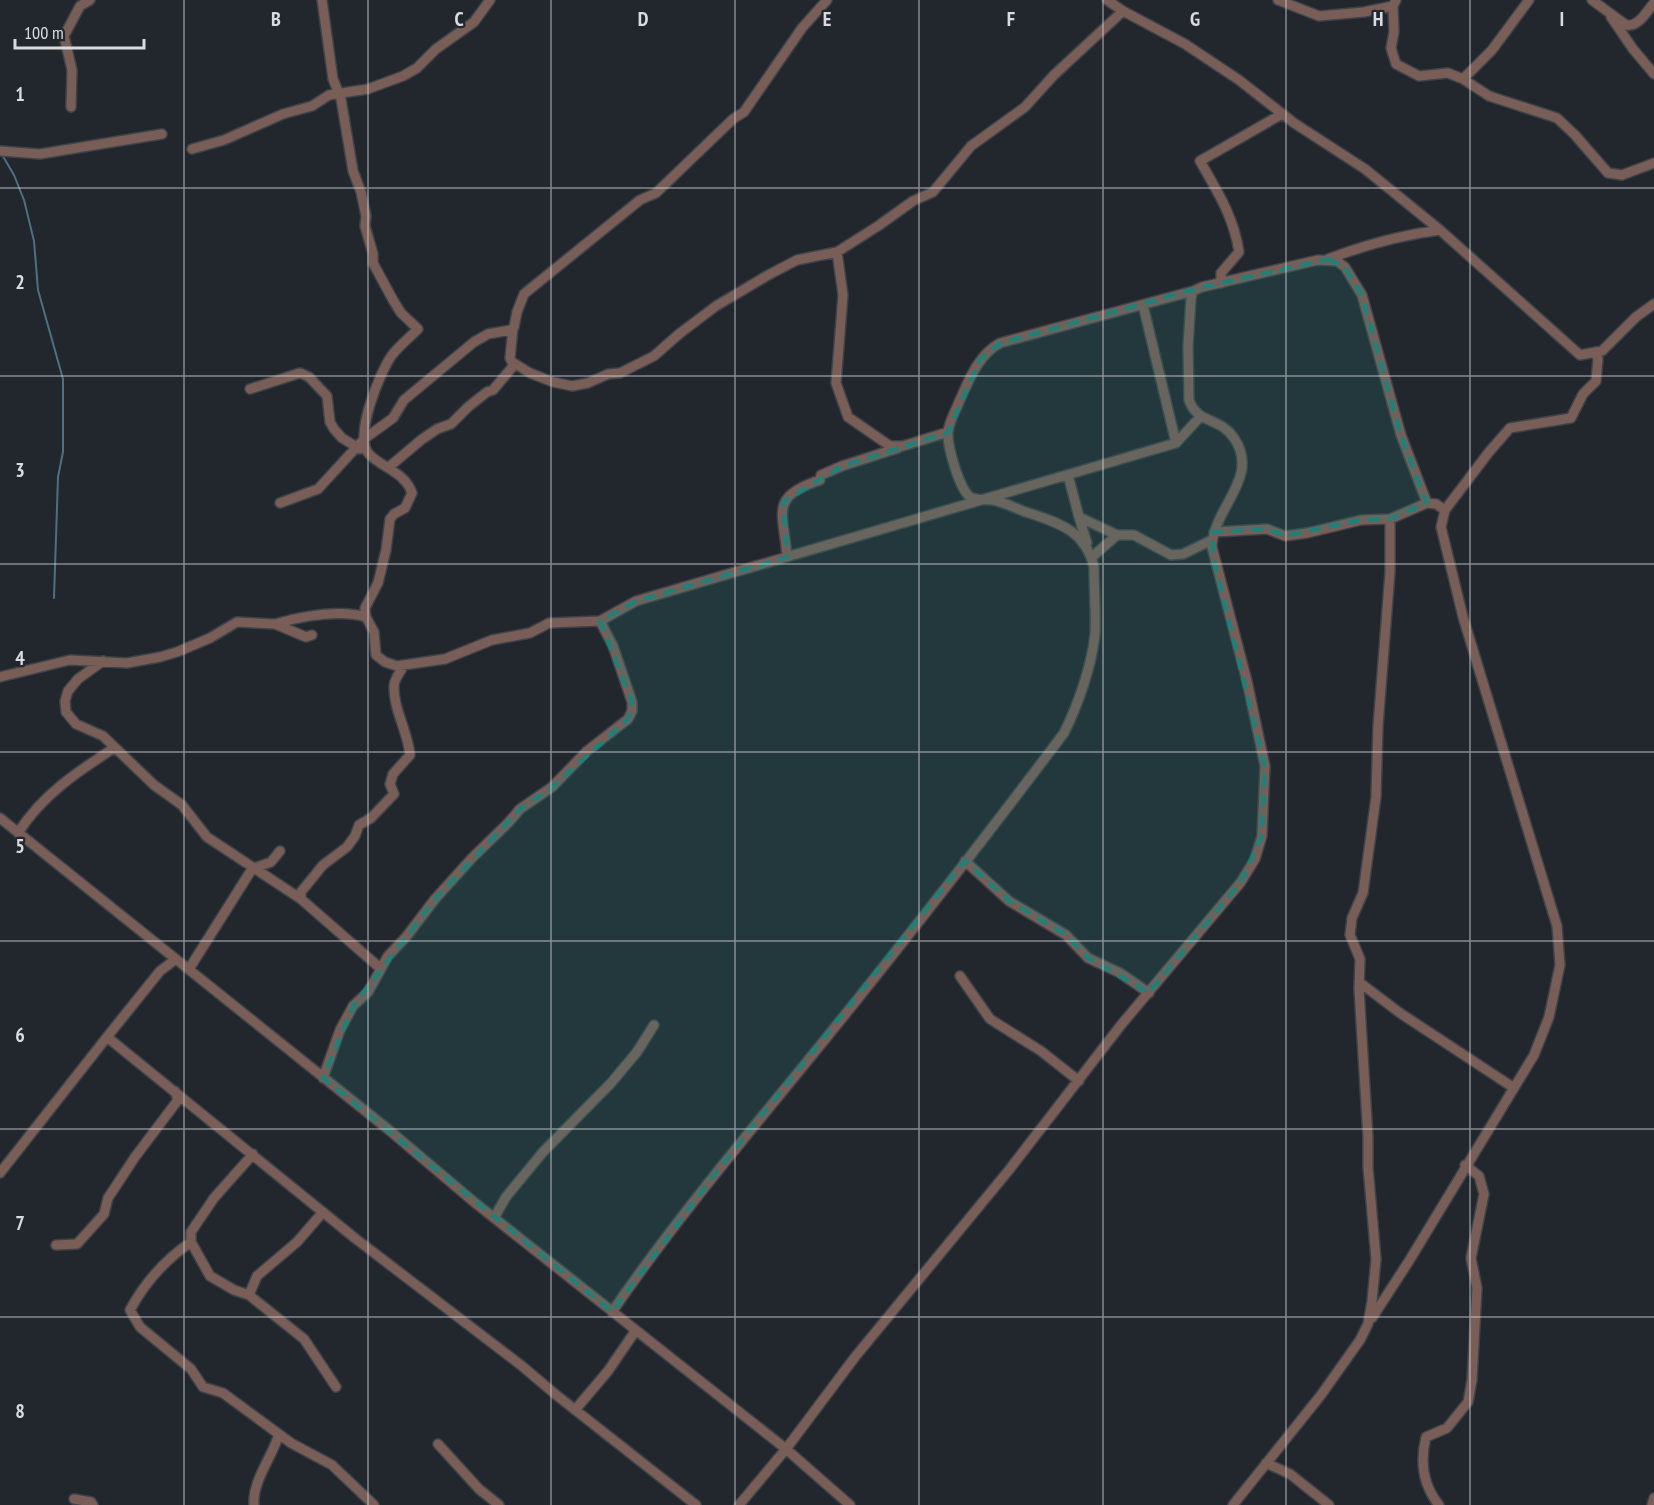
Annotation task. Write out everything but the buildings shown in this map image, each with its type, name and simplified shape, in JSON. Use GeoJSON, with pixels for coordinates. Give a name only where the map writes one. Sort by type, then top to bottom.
{"type":"FeatureCollection","features":[{"type":"Feature","properties":{"kind":"street"},"geometry":{"type":"LineString","coordinates":[[71,107],[72,69],[64,36],[80,6],[90,0]]}},
{"type":"Feature","properties":{"kind":"street"},"geometry":{"type":"LineString","coordinates":[[322,0],[333,79],[345,116],[353,171],[362,192],[366,216],[365,226],[373,254],[373,263],[401,313],[418,329],[391,356],[377,382],[360,443]]}},
{"type":"Feature","properties":{"kind":"street"},"geometry":{"type":"LineString","coordinates":[[192,149],[224,140],[268,120],[312,106],[329,95],[368,89],[410,72],[436,49],[474,22],[490,0]]}},
{"type":"Feature","properties":{"kind":"street"},"geometry":{"type":"LineString","coordinates":[[827,0],[802,28],[744,112],[733,119],[656,193],[640,200],[524,294],[513,328],[510,358],[514,364],[553,382],[572,386],[588,383],[608,374],[620,373],[654,356],[679,333],[716,306],[770,274],[797,260],[837,252],[913,201],[933,192],[971,146],[1025,107],[1054,75],[1123,11]]}},
{"type":"Feature","properties":{"kind":"street"},"geometry":{"type":"LineString","coordinates":[[1107,0],[1185,44],[1239,80],[1282,114],[1365,169],[1440,230],[1580,355],[1602,351],[1636,317],[1654,304]]}},
{"type":"Feature","properties":{"kind":"street"},"geometry":{"type":"LineString","coordinates":[[1278,0],[1319,16],[1364,12],[1395,3],[1391,48],[1396,64],[1419,76],[1448,73],[1463,79],[1489,96],[1557,118],[1608,173],[1622,175],[1654,163]]}},
{"type":"Feature","properties":{"kind":"street"},"geometry":{"type":"LineString","coordinates":[[1463,79],[1492,50],[1529,0]]}},
{"type":"Feature","properties":{"kind":"street"},"geometry":{"type":"LineString","coordinates":[[1592,0],[1626,25],[1632,26],[1637,24],[1654,3]]}},
{"type":"Feature","properties":{"kind":"street"},"geometry":{"type":"LineString","coordinates":[[1606,10],[1654,74]]}},
{"type":"Feature","properties":{"kind":"street"},"geometry":{"type":"LineString","coordinates":[[1221,283],[1221,273],[1239,252],[1236,231],[1227,208],[1200,161],[1282,114]]}},
{"type":"Feature","properties":{"kind":"street"},"geometry":{"type":"LineString","coordinates":[[0,151],[40,154],[162,134]]}},
{"type":"Feature","properties":{"kind":"street"},"geometry":{"type":"LineString","coordinates":[[1328,260],[1365,245],[1440,230]]}},
{"type":"Feature","properties":{"kind":"street"},"geometry":{"type":"LineString","coordinates":[[837,252],[843,295],[836,383],[839,392],[848,417],[890,446],[903,446]]}},
{"type":"Feature","properties":{"kind":"street"},"geometry":{"type":"LineString","coordinates":[[1090,553],[1079,537],[1061,524],[993,500],[970,497],[963,486],[949,444],[948,432],[963,392],[980,359],[989,349],[1000,343],[1221,283],[1318,260],[1337,261],[1345,267],[1362,296],[1401,435],[1427,503]]}},
{"type":"Feature","properties":{"kind":"street"},"geometry":{"type":"LineString","coordinates":[[739,1505],[786,1449],[855,1357],[1009,1170],[1240,882],[1255,859],[1262,836],[1265,766],[1258,726],[1214,560],[1213,536],[1239,480],[1244,459],[1227,429],[1201,416],[1192,408],[1188,346],[1193,291]]}},
{"type":"Feature","properties":{"kind":"street"},"geometry":{"type":"LineString","coordinates":[[1143,304],[1176,443]]}},
{"type":"Feature","properties":{"kind":"street"},"geometry":{"type":"LineString","coordinates":[[280,503],[318,489],[360,443],[393,418],[404,400],[474,342],[488,334],[513,328]]}},
{"type":"Feature","properties":{"kind":"street"},"geometry":{"type":"LineString","coordinates":[[1233,1505],[1321,1395],[1360,1340],[1534,1055],[1549,1017],[1560,965],[1557,926],[1463,617],[1441,527],[1444,510],[1510,428],[1571,418],[1583,394],[1596,381],[1598,359],[1595,352]]}},
{"type":"Feature","properties":{"kind":"street"},"geometry":{"type":"LineString","coordinates":[[389,468],[421,440],[437,429],[451,424],[468,407],[493,390],[514,364]]}},
{"type":"Feature","properties":{"kind":"street"},"geometry":{"type":"LineString","coordinates":[[250,389],[300,373],[309,377],[327,396],[330,422],[342,438],[360,443],[370,455],[407,482],[412,493],[405,508],[390,519],[378,583],[365,608],[366,616],[374,632],[376,655],[385,662],[397,666],[445,659],[492,640],[530,633],[549,623],[600,621],[636,601],[1176,443],[1201,416]]}},
{"type":"Feature","properties":{"kind":"street"},"geometry":{"type":"LineString","coordinates":[[787,557],[781,516],[783,502],[788,495],[820,480],[821,475],[948,432]]}},
{"type":"Feature","properties":{"kind":"street"},"geometry":{"type":"LineString","coordinates":[[612,1312],[715,1174],[833,1029],[1064,733],[1072,716],[1089,663],[1095,634],[1094,567],[1068,475]]}},
{"type":"Feature","properties":{"kind":"street"},"geometry":{"type":"LineString","coordinates":[[1079,517],[1117,535],[1134,535],[1171,555],[1183,554],[1213,536],[1267,530],[1285,536],[1308,533],[1361,520],[1390,519],[1427,503],[1436,504],[1444,510]]}},
{"type":"Feature","properties":{"kind":"street"},"geometry":{"type":"LineString","coordinates":[[1368,1324],[1376,1259],[1368,1167],[1359,982],[1360,959],[1350,935],[1352,918],[1363,892],[1376,797],[1378,726],[1390,572],[1390,519]]}},
{"type":"Feature","properties":{"kind":"street"},"geometry":{"type":"LineString","coordinates":[[1090,553],[1117,535]]}},
{"type":"Feature","properties":{"kind":"street"},"geometry":{"type":"LineString","coordinates":[[0,676],[70,660],[127,663],[177,652],[210,638],[237,622],[275,624],[297,618],[350,612],[366,616]]}},
{"type":"Feature","properties":{"kind":"street"},"geometry":{"type":"LineString","coordinates":[[323,1078],[340,1030],[353,1006],[368,992],[388,956],[406,937],[435,898],[520,809],[552,787],[587,751],[628,718],[632,711],[632,702],[613,646],[600,621]]}},
{"type":"Feature","properties":{"kind":"street"},"geometry":{"type":"LineString","coordinates":[[275,624],[306,637],[312,635]]}},
{"type":"Feature","properties":{"kind":"street"},"geometry":{"type":"LineString","coordinates":[[103,661],[78,679],[68,691],[65,701],[66,712],[76,724],[104,736],[154,785],[182,805],[207,837],[301,899],[380,968]]}},
{"type":"Feature","properties":{"kind":"street"},"geometry":{"type":"LineString","coordinates":[[301,899],[301,892],[323,865],[347,847],[359,825],[371,818],[394,794],[390,783],[393,774],[410,755],[408,734],[401,719],[394,684],[404,665]]}},
{"type":"Feature","properties":{"kind":"street"},"geometry":{"type":"LineString","coordinates":[[18,832],[50,793],[114,748]]}},
{"type":"Feature","properties":{"kind":"street"},"geometry":{"type":"LineString","coordinates":[[0,818],[494,1218],[786,1449],[850,1505]]}},
{"type":"Feature","properties":{"kind":"street"},"geometry":{"type":"LineString","coordinates":[[189,969],[242,882],[254,868],[268,864],[280,851]]}},
{"type":"Feature","properties":{"kind":"street"},"geometry":{"type":"LineString","coordinates":[[965,861],[1009,901],[1066,935],[1088,958],[1120,973],[1149,993]]}},
{"type":"Feature","properties":{"kind":"street"},"geometry":{"type":"LineString","coordinates":[[0,1173],[160,971],[176,959]]}},
{"type":"Feature","properties":{"kind":"street"},"geometry":{"type":"LineString","coordinates":[[960,976],[990,1019],[1041,1051],[1079,1081]]}},
{"type":"Feature","properties":{"kind":"street"},"geometry":{"type":"LineString","coordinates":[[1359,982],[1400,1013],[1514,1088]]}},
{"type":"Feature","properties":{"kind":"street"},"geometry":{"type":"LineString","coordinates":[[494,1218],[506,1197],[543,1152],[611,1083],[637,1052],[654,1025]]}},
{"type":"Feature","properties":{"kind":"street"},"geometry":{"type":"LineString","coordinates":[[107,1037],[323,1212],[522,1366],[696,1505]]}},
{"type":"Feature","properties":{"kind":"street"},"geometry":{"type":"LineString","coordinates":[[56,1245],[77,1244],[104,1214],[108,1198],[135,1157],[178,1100],[175,1091]]}},
{"type":"Feature","properties":{"kind":"street"},"geometry":{"type":"LineString","coordinates":[[253,1154],[214,1198],[191,1232],[190,1242],[210,1276],[234,1290],[249,1295],[304,1339],[336,1387]]}},
{"type":"Feature","properties":{"kind":"street"},"geometry":{"type":"LineString","coordinates":[[1439,1505],[1423,1470],[1422,1455],[1426,1437],[1448,1428],[1468,1402],[1472,1380],[1476,1288],[1471,1258],[1479,1228],[1484,1194],[1479,1176],[1466,1165]]}},
{"type":"Feature","properties":{"kind":"street"},"geometry":{"type":"LineString","coordinates":[[249,1295],[257,1276],[297,1242],[323,1212]]}},
{"type":"Feature","properties":{"kind":"street"},"geometry":{"type":"LineString","coordinates":[[190,1242],[171,1255],[138,1295],[130,1310],[140,1326],[191,1370],[203,1387],[223,1393],[291,1443],[333,1464],[374,1505]]}},
{"type":"Feature","properties":{"kind":"street"},"geometry":{"type":"LineString","coordinates":[[575,1410],[608,1371],[636,1330]]}},
{"type":"Feature","properties":{"kind":"street"},"geometry":{"type":"LineString","coordinates":[[254,1505],[268,1458],[275,1448],[279,1434]]}},
{"type":"Feature","properties":{"kind":"street"},"geometry":{"type":"LineString","coordinates":[[438,1444],[479,1489],[499,1505]]}},
{"type":"Feature","properties":{"kind":"street"},"geometry":{"type":"LineString","coordinates":[[1266,1463],[1290,1474],[1329,1505]]}},
{"type":"Feature","properties":{"kind":"street"},"geometry":{"type":"LineString","coordinates":[[1652,1505],[1654,1498]]}},
{"type":"Feature","properties":{"kind":"street"},"geometry":{"type":"LineString","coordinates":[[74,1499],[91,1502],[93,1505]]}},
{"type":"Feature","properties":{"kind":"highlighted area"},"geometry":{"type":"Polygon","coordinates":[[[1328,259],[1345,267],[1362,295],[1401,435],[1427,503],[1390,519],[1361,520],[1285,536],[1267,529],[1212,532],[1214,560],[1265,766],[1262,836],[1241,882],[1149,993],[1088,958],[1066,935],[1009,901],[965,861],[715,1174],[612,1312],[323,1078],[353,1006],[435,899],[520,809],[552,787],[628,719],[632,702],[600,621],[636,601],[787,557],[783,502],[842,466],[948,432],[980,359],[1000,343],[1202,287],[1328,259]]]}},
{"type":"Feature","properties":{"kind":"waterway"},"geometry":{"type":"LineString","coordinates":[[1,153],[14,175],[24,200],[34,241],[38,290],[63,379],[63,452],[58,477],[54,598]]}}]}
